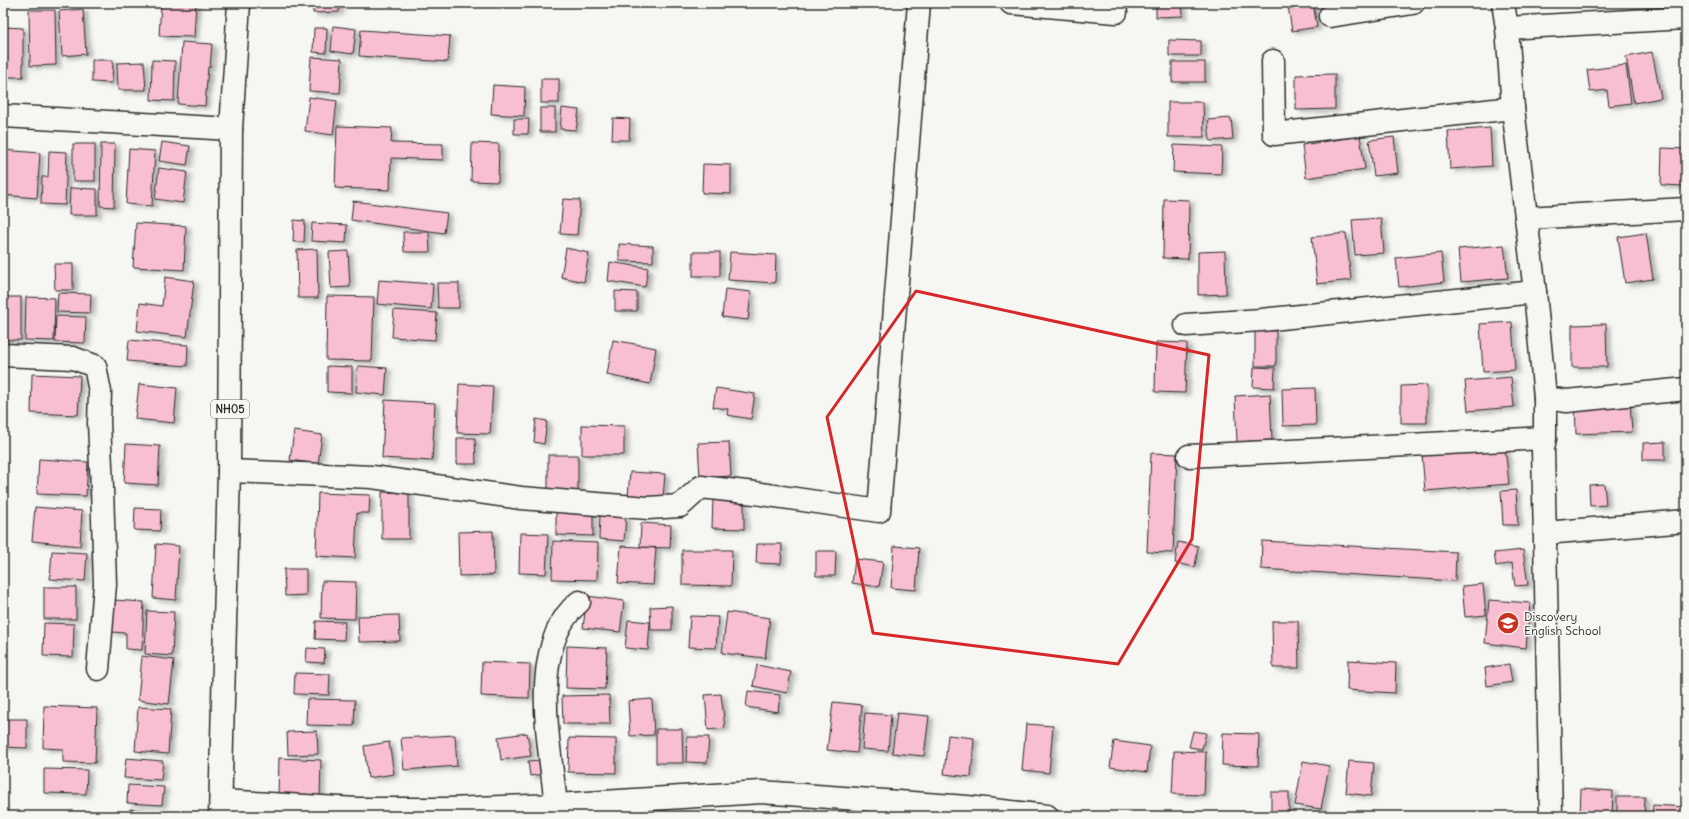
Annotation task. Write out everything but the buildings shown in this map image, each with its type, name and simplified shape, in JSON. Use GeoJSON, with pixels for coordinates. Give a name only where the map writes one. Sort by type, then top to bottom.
{"type":"FeatureCollection","features":[{"type":"Feature","properties":{"kind":"street","name":"NH05"},"geometry":{"type":"LineString","coordinates":[[220,808],[229,471],[231,129],[239,3]]}},
{"type":"Feature","properties":{"kind":"street"},"geometry":{"type":"LineString","coordinates":[[229,471],[372,477],[521,498],[648,508],[680,506],[701,487],[755,493],[879,511],[919,3]]}},
{"type":"Feature","properties":{"kind":"street"},"geometry":{"type":"LineString","coordinates":[[1011,3],[1116,12]]}},
{"type":"Feature","properties":{"kind":"street"},"geometry":{"type":"LineString","coordinates":[[1330,16],[1413,3]]}},
{"type":"Feature","properties":{"kind":"street"},"geometry":{"type":"LineString","coordinates":[[1503,3],[1508,28],[1513,108],[1535,292],[1545,398],[1545,533],[1551,816]]}},
{"type":"Feature","properties":{"kind":"street"},"geometry":{"type":"LineString","coordinates":[[1508,28],[1686,18]]}},
{"type":"Feature","properties":{"kind":"street"},"geometry":{"type":"LineString","coordinates":[[1273,61],[1274,134],[1513,108]]}},
{"type":"Feature","properties":{"kind":"street"},"geometry":{"type":"LineString","coordinates":[[3,116],[231,129]]}},
{"type":"Feature","properties":{"kind":"street"},"geometry":{"type":"LineString","coordinates":[[1526,218],[1686,209]]}},
{"type":"Feature","properties":{"kind":"street"},"geometry":{"type":"LineString","coordinates":[[1186,325],[1261,320],[1535,292]]}},
{"type":"Feature","properties":{"kind":"street"},"geometry":{"type":"LineString","coordinates":[[3,355],[72,358],[95,366],[100,392],[99,423],[105,584],[98,669]]}},
{"type":"Feature","properties":{"kind":"street"},"geometry":{"type":"LineString","coordinates":[[1545,398],[1567,401],[1686,389]]}},
{"type":"Feature","properties":{"kind":"street"},"geometry":{"type":"LineString","coordinates":[[1189,456],[1545,438]]}},
{"type":"Feature","properties":{"kind":"street"},"geometry":{"type":"LineString","coordinates":[[1545,533],[1686,521]]}},
{"type":"Feature","properties":{"kind":"street"},"geometry":{"type":"LineString","coordinates":[[556,805],[545,706],[549,656],[556,632],[569,611],[579,602]]}},
{"type":"Feature","properties":{"kind":"street"},"geometry":{"type":"LineString","coordinates":[[220,808],[357,809],[448,812],[761,792],[967,807],[1047,816]]}},
{"type":"Feature","properties":{"kind":"highlighted area"},"geometry":{"type":"Polygon","coordinates":[[[916,291],[1209,355],[1192,539],[1118,664],[873,633],[827,417],[916,291]]]}},
{"type":"Feature","properties":{"kind":"place","name":"Discovery English School"},"geometry":{"type":"Point","coordinates":[1508,623]}}]}
